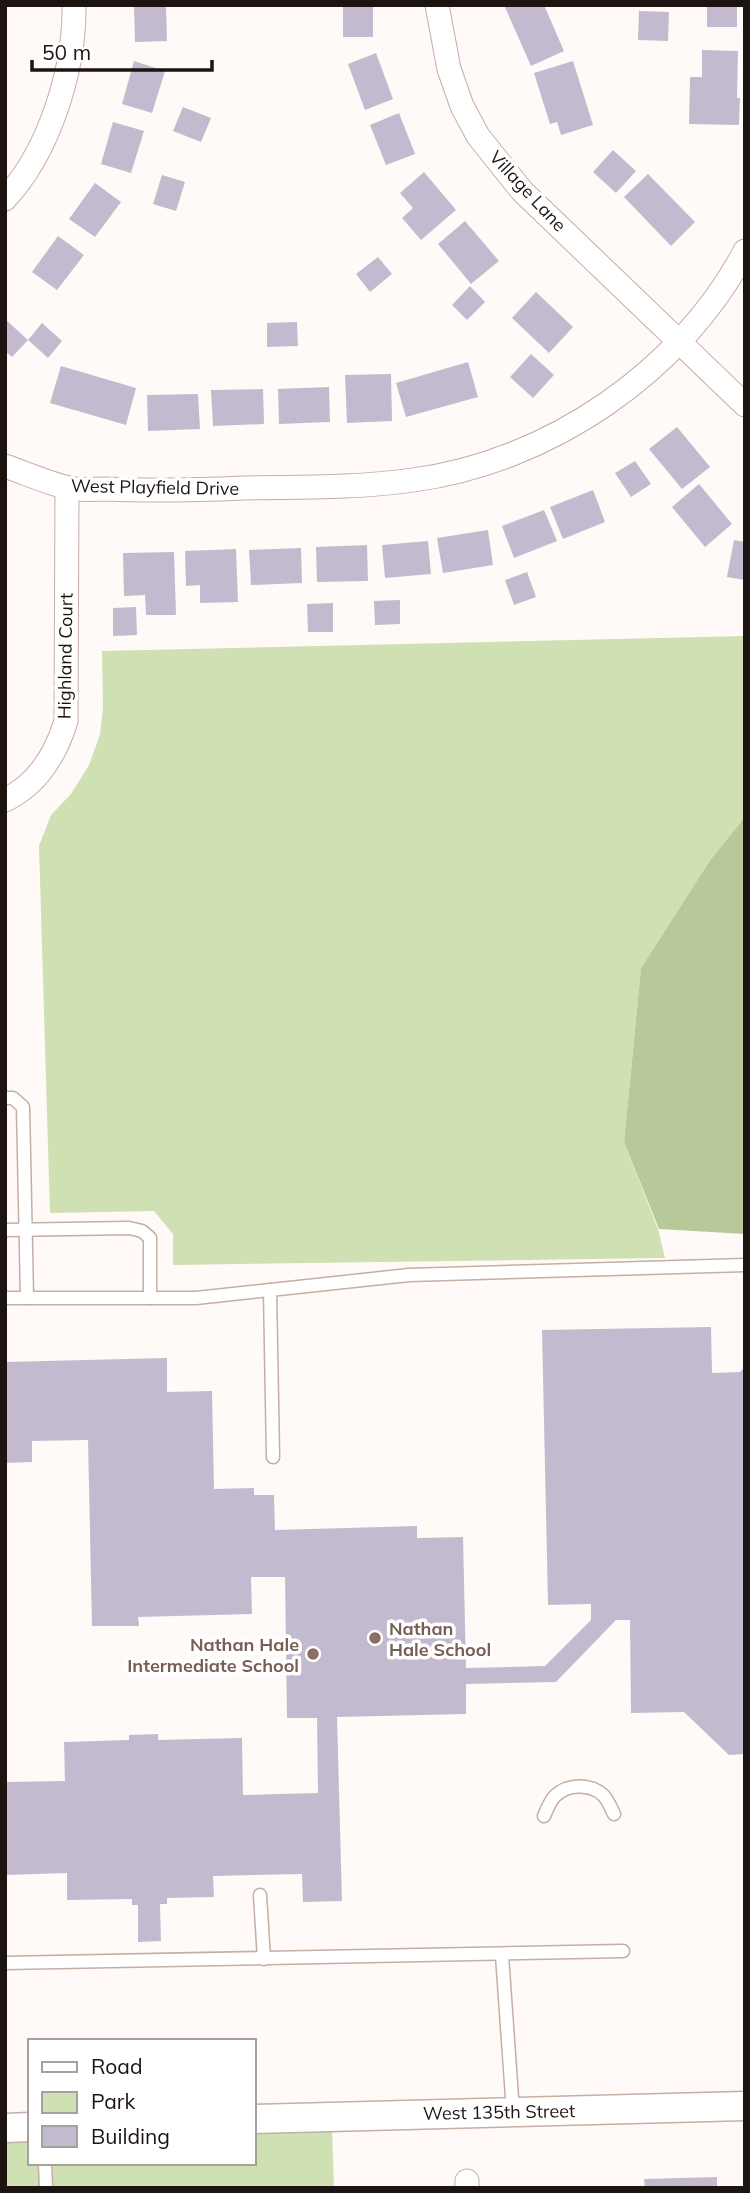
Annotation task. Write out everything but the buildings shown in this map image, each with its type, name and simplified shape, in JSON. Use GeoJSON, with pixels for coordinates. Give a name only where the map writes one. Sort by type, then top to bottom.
{"type":"FeatureCollection","features":[{"type":"Feature","properties":{"kind":"street"},"geometry":{"type":"LineString","coordinates":[[5,199],[15,189],[38,151],[62,92],[74,5]]}},
{"type":"Feature","properties":{"kind":"street","name":"Village Lane"},"geometry":{"type":"LineString","coordinates":[[437,5],[449,69],[462,106],[478,136],[522,191],[745,405]]}},
{"type":"Feature","properties":{"kind":"street","name":"West Playfield Drive"},"geometry":{"type":"LineString","coordinates":[[5,466],[67,488],[154,491],[416,480],[454,472],[524,449],[555,435],[625,392],[704,313],[745,251]]}},
{"type":"Feature","properties":{"kind":"street","name":"Highland Court"},"geometry":{"type":"LineString","coordinates":[[5,800],[27,787],[44,767],[66,721],[67,488]]}},
{"type":"Feature","properties":{"kind":"street","name":"West 135th Street"},"geometry":{"type":"LineString","coordinates":[[256,2119],[745,2106]]}},
{"type":"Feature","properties":{"kind":"street"},"geometry":{"type":"LineString","coordinates":[[5,2128],[28,2127]]}},
{"type":"Feature","properties":{"kind":"lane"},"geometry":{"type":"LineString","coordinates":[[5,1098],[13,1098],[23,1107],[27,1298]]}},
{"type":"Feature","properties":{"kind":"lane"},"geometry":{"type":"LineString","coordinates":[[5,1230],[129,1228],[142,1231],[150,1238],[150,1298]]}},
{"type":"Feature","properties":{"kind":"lane"},"geometry":{"type":"LineString","coordinates":[[5,1298],[196,1298],[409,1275],[745,1265]]}},
{"type":"Feature","properties":{"kind":"lane"},"geometry":{"type":"LineString","coordinates":[[270,1290],[274,1457]]}},
{"type":"Feature","properties":{"kind":"lane"},"geometry":{"type":"LineString","coordinates":[[544,1816],[552,1798],[558,1793],[582,1786],[605,1797],[614,1814]]}},
{"type":"Feature","properties":{"kind":"lane"},"geometry":{"type":"LineString","coordinates":[[260,1895],[264,1959]]}},
{"type":"Feature","properties":{"kind":"lane"},"geometry":{"type":"LineString","coordinates":[[5,1963],[623,1951]]}},
{"type":"Feature","properties":{"kind":"lane"},"geometry":{"type":"LineString","coordinates":[[502,1955],[513,2112]]}},
{"type":"Feature","properties":{"kind":"lane"},"geometry":{"type":"LineString","coordinates":[[45,2165],[46,2188]]}},
{"type":"Feature","properties":{"kind":"green space"},"geometry":{"type":"Polygon","coordinates":[[[745,636],[745,817],[711,859],[641,968],[624,1142],[658,1229],[665,1258],[173,1265],[173,1234],[154,1211],[50,1213],[39,846],[51,815],[71,794],[89,765],[100,734],[103,708],[102,651],[745,636]]]}},
{"type":"Feature","properties":{"kind":"green space"},"geometry":{"type":"Polygon","coordinates":[[[745,817],[745,1234],[659,1229],[624,1142],[641,968],[711,859],[745,817]]]}},
{"type":"Feature","properties":{"kind":"green space"},"geometry":{"type":"Polygon","coordinates":[[[332,2128],[334,2188],[5,2188],[5,2138],[28,2138],[28,2165],[256,2165],[256,2130],[332,2128]]]}},
{"type":"Feature","properties":{"kind":"place","name":"Nathan Hale School"},"geometry":{"type":"Point","coordinates":[375,1638]}},
{"type":"Feature","properties":{"kind":"place","name":"Nathan Hale Intermediate School"},"geometry":{"type":"Point","coordinates":[313,1654]}}]}
